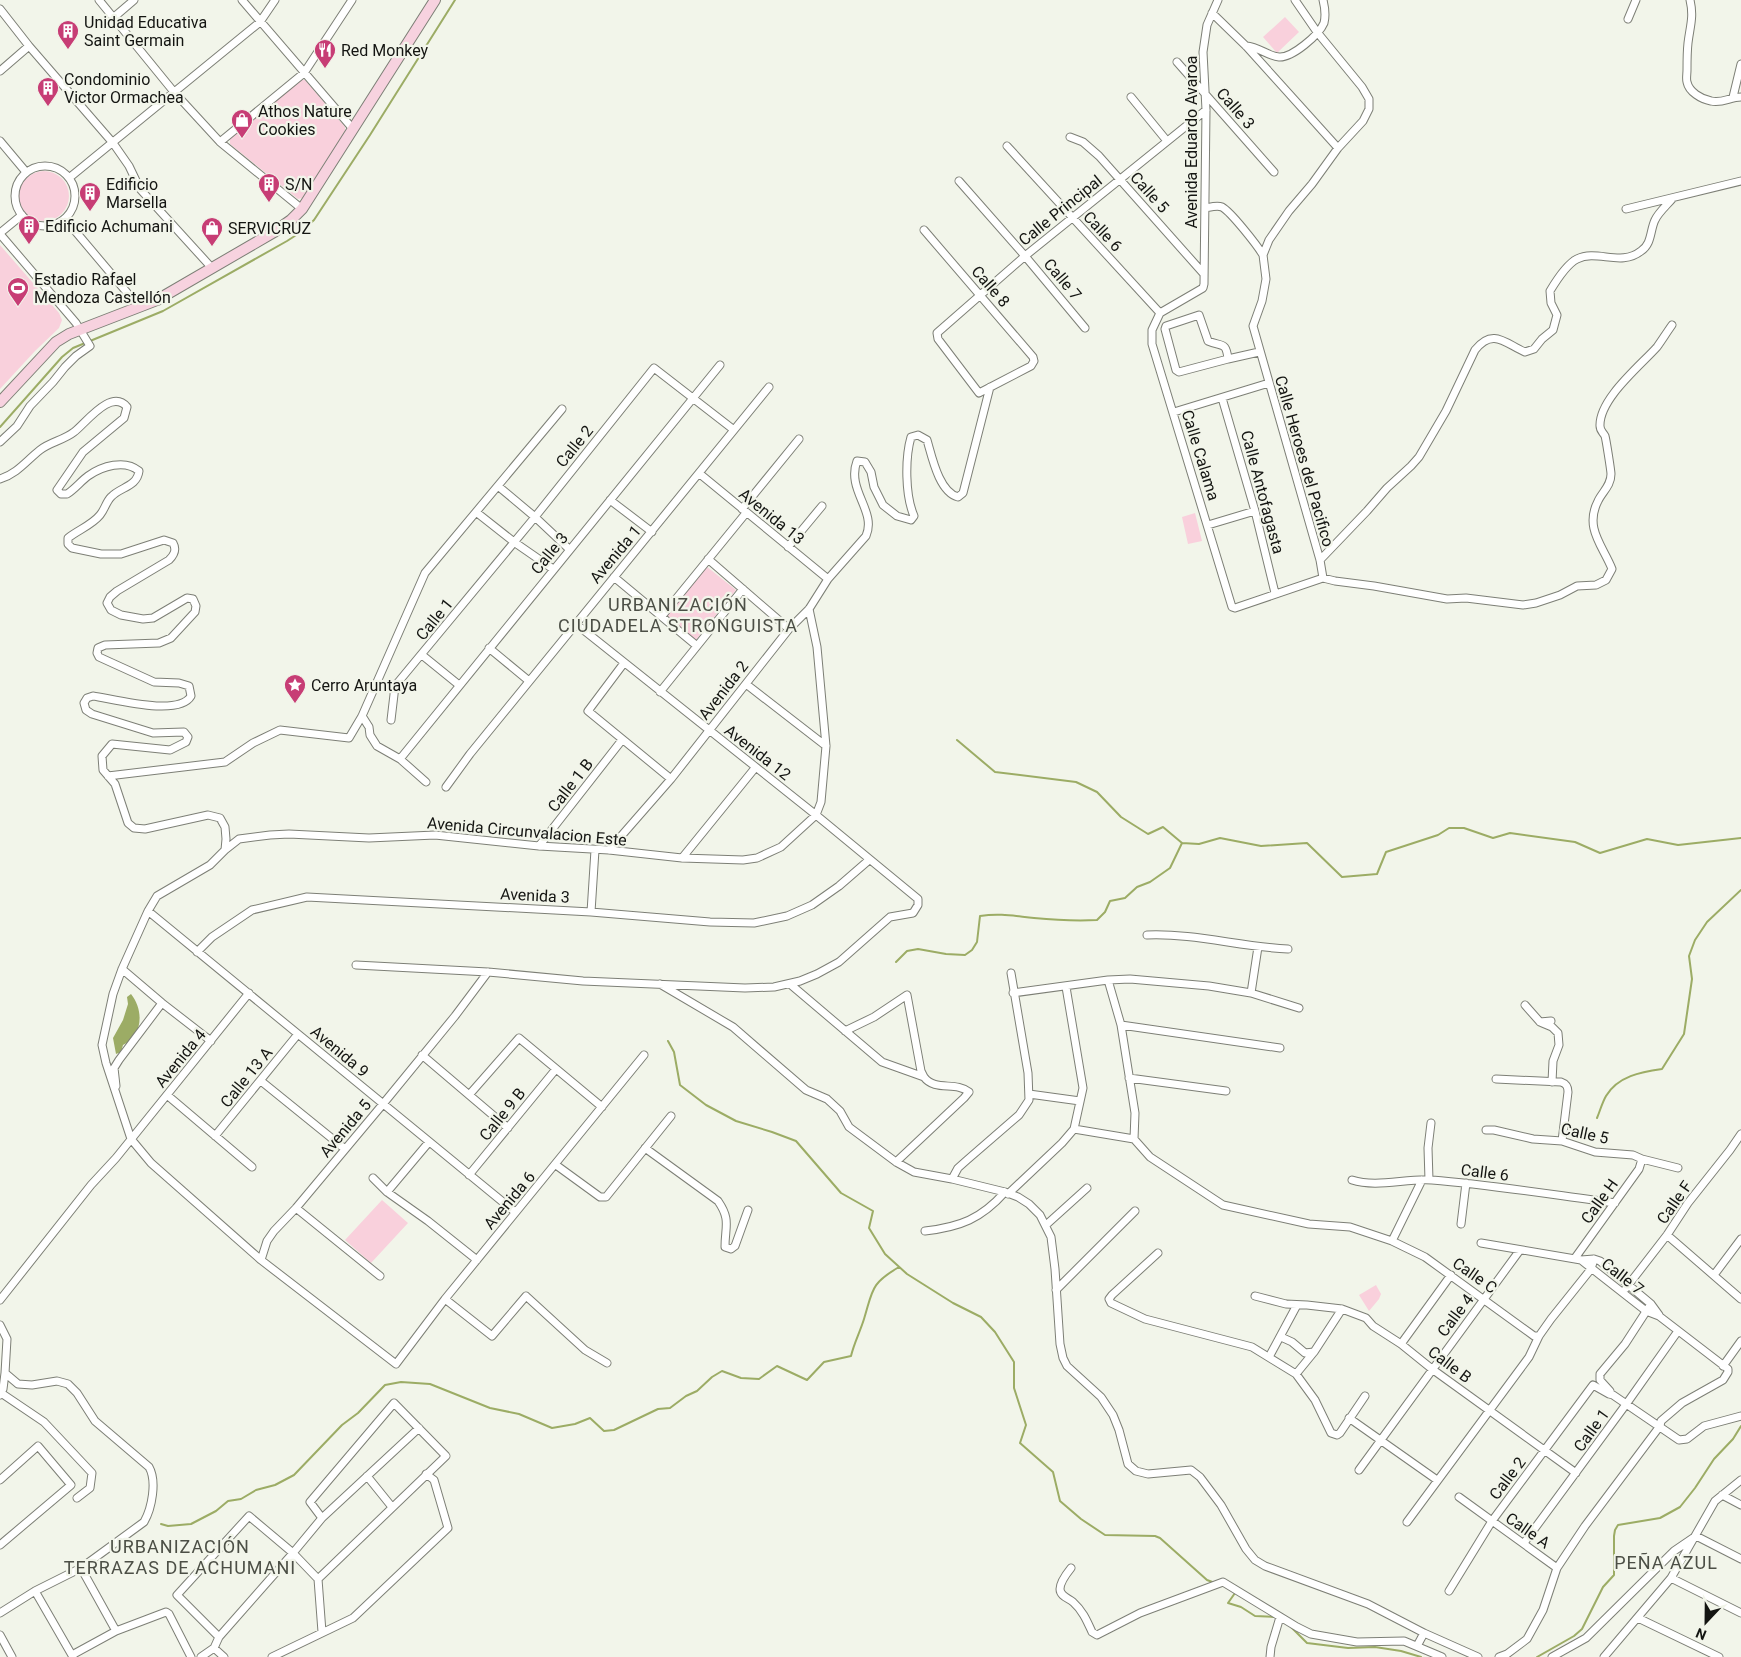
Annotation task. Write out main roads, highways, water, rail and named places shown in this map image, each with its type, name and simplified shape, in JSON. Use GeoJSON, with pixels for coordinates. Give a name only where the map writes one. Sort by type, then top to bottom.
{"type":"FeatureCollection","features":[{"type":"Feature","properties":{"kind":"waterway"},"geometry":{"type":"LineString","coordinates":[[0,427],[62,357],[73,348],[163,311],[287,241],[314,220],[455,0]]}},
{"type":"Feature","properties":{"kind":"waterway"},"geometry":{"type":"LineString","coordinates":[[957,740],[995,772],[1076,782],[1097,792],[1121,817],[1148,834],[1163,827],[1182,843],[1199,844],[1220,838],[1261,846],[1307,843],[1342,877],[1377,874],[1386,852],[1438,835],[1449,828],[1464,828],[1493,838],[1510,833],[1575,842],[1600,853],[1647,839],[1678,845],[1741,838]]}},
{"type":"Feature","properties":{"kind":"waterway"},"geometry":{"type":"LineString","coordinates":[[896,962],[907,951],[918,949],[965,955],[972,950],[977,942],[980,916],[1001,915],[1058,920],[1097,920],[1105,912],[1110,901],[1125,898],[1137,887],[1150,882],[1170,868],[1182,843]]}},
{"type":"Feature","properties":{"kind":"waterway"},"geometry":{"type":"LineString","coordinates":[[1597,1118],[1606,1096],[1623,1079],[1662,1069],[1684,1034],[1692,979],[1689,956],[1695,940],[1707,922],[1741,890]]}},
{"type":"Feature","properties":{"kind":"waterway"},"geometry":{"type":"LineString","coordinates":[[668,1041],[674,1052],[680,1085],[706,1105],[736,1121],[796,1141],[841,1193],[873,1211],[869,1228],[885,1254],[907,1274],[953,1303],[981,1317],[995,1332],[1014,1362],[1014,1388],[1026,1425],[1020,1443],[1053,1472],[1060,1501],[1081,1519],[1105,1535],[1155,1536],[1160,1538],[1207,1580],[1215,1583]]}},
{"type":"Feature","properties":{"kind":"waterway"},"geometry":{"type":"LineString","coordinates":[[161,1524],[168,1526],[191,1524],[216,1511],[228,1501],[241,1499],[256,1490],[275,1485],[294,1475],[342,1425],[358,1413],[385,1385],[401,1382],[430,1384],[490,1408],[519,1414],[552,1428],[575,1424],[590,1418],[604,1431],[614,1430],[658,1409],[670,1408],[686,1396],[697,1391],[712,1377],[722,1371],[741,1378],[759,1379],[777,1366],[807,1380],[824,1362],[851,1356],[874,1288],[883,1278],[899,1267]]}},
{"type":"Feature","properties":{"kind":"waterway"},"geometry":{"type":"LineString","coordinates":[[1537,1657],[1574,1636],[1582,1629],[1603,1587],[1614,1575],[1614,1536],[1618,1525],[1660,1518],[1680,1507],[1714,1459],[1733,1439],[1741,1426]]}},
{"type":"Feature","properties":{"kind":"waterway"},"geometry":{"type":"LineString","coordinates":[[1235,1593],[1228,1603],[1241,1607],[1255,1616],[1275,1617]]}},
{"type":"Feature","properties":{"kind":"waterway"},"geometry":{"type":"LineString","coordinates":[[1291,1627],[1307,1643],[1348,1648],[1375,1647],[1401,1651],[1421,1657]]}},
{"type":"Feature","properties":{"kind":"place","name":"Unidad Educativa Saint Germain"},"geometry":{"type":"Point","coordinates":[68,50]}},
{"type":"Feature","properties":{"kind":"place","name":"Red Monkey"},"geometry":{"type":"Point","coordinates":[325,69]}},
{"type":"Feature","properties":{"kind":"place","name":"Condominio Victor Ormachea"},"geometry":{"type":"Point","coordinates":[48,107]}},
{"type":"Feature","properties":{"kind":"place","name":"Athos Nature Cookies"},"geometry":{"type":"Point","coordinates":[242,139]}},
{"type":"Feature","properties":{"kind":"place","name":"S/N"},"geometry":{"type":"Point","coordinates":[269,203]}},
{"type":"Feature","properties":{"kind":"place","name":"Edificio Marsella"},"geometry":{"type":"Point","coordinates":[90,212]}},
{"type":"Feature","properties":{"kind":"place","name":"Edificio Achumani"},"geometry":{"type":"Point","coordinates":[29,245]}},
{"type":"Feature","properties":{"kind":"place","name":"SERVICRUZ"},"geometry":{"type":"Point","coordinates":[212,247]}},
{"type":"Feature","properties":{"kind":"place","name":"Estadio Rafael Mendoza Castellón"},"geometry":{"type":"Point","coordinates":[18,307]}},
{"type":"Feature","properties":{"kind":"place","name":"Cerro Aruntaya"},"geometry":{"type":"Point","coordinates":[295,704]}},
{"type":"Feature","properties":{"kind":"district","name":"URBANIZACIÓN CIUDADELA STRONGUISTA"},"geometry":{"type":"Point","coordinates":[678,615]}},
{"type":"Feature","properties":{"kind":"district","name":"URBANIZACIÓN TERRAZAS DE ACHUMANI"},"geometry":{"type":"Point","coordinates":[180,1557]}},
{"type":"Feature","properties":{"kind":"district","name":"PEÑA AZUL"},"geometry":{"type":"Point","coordinates":[1666,1563]}}]}
